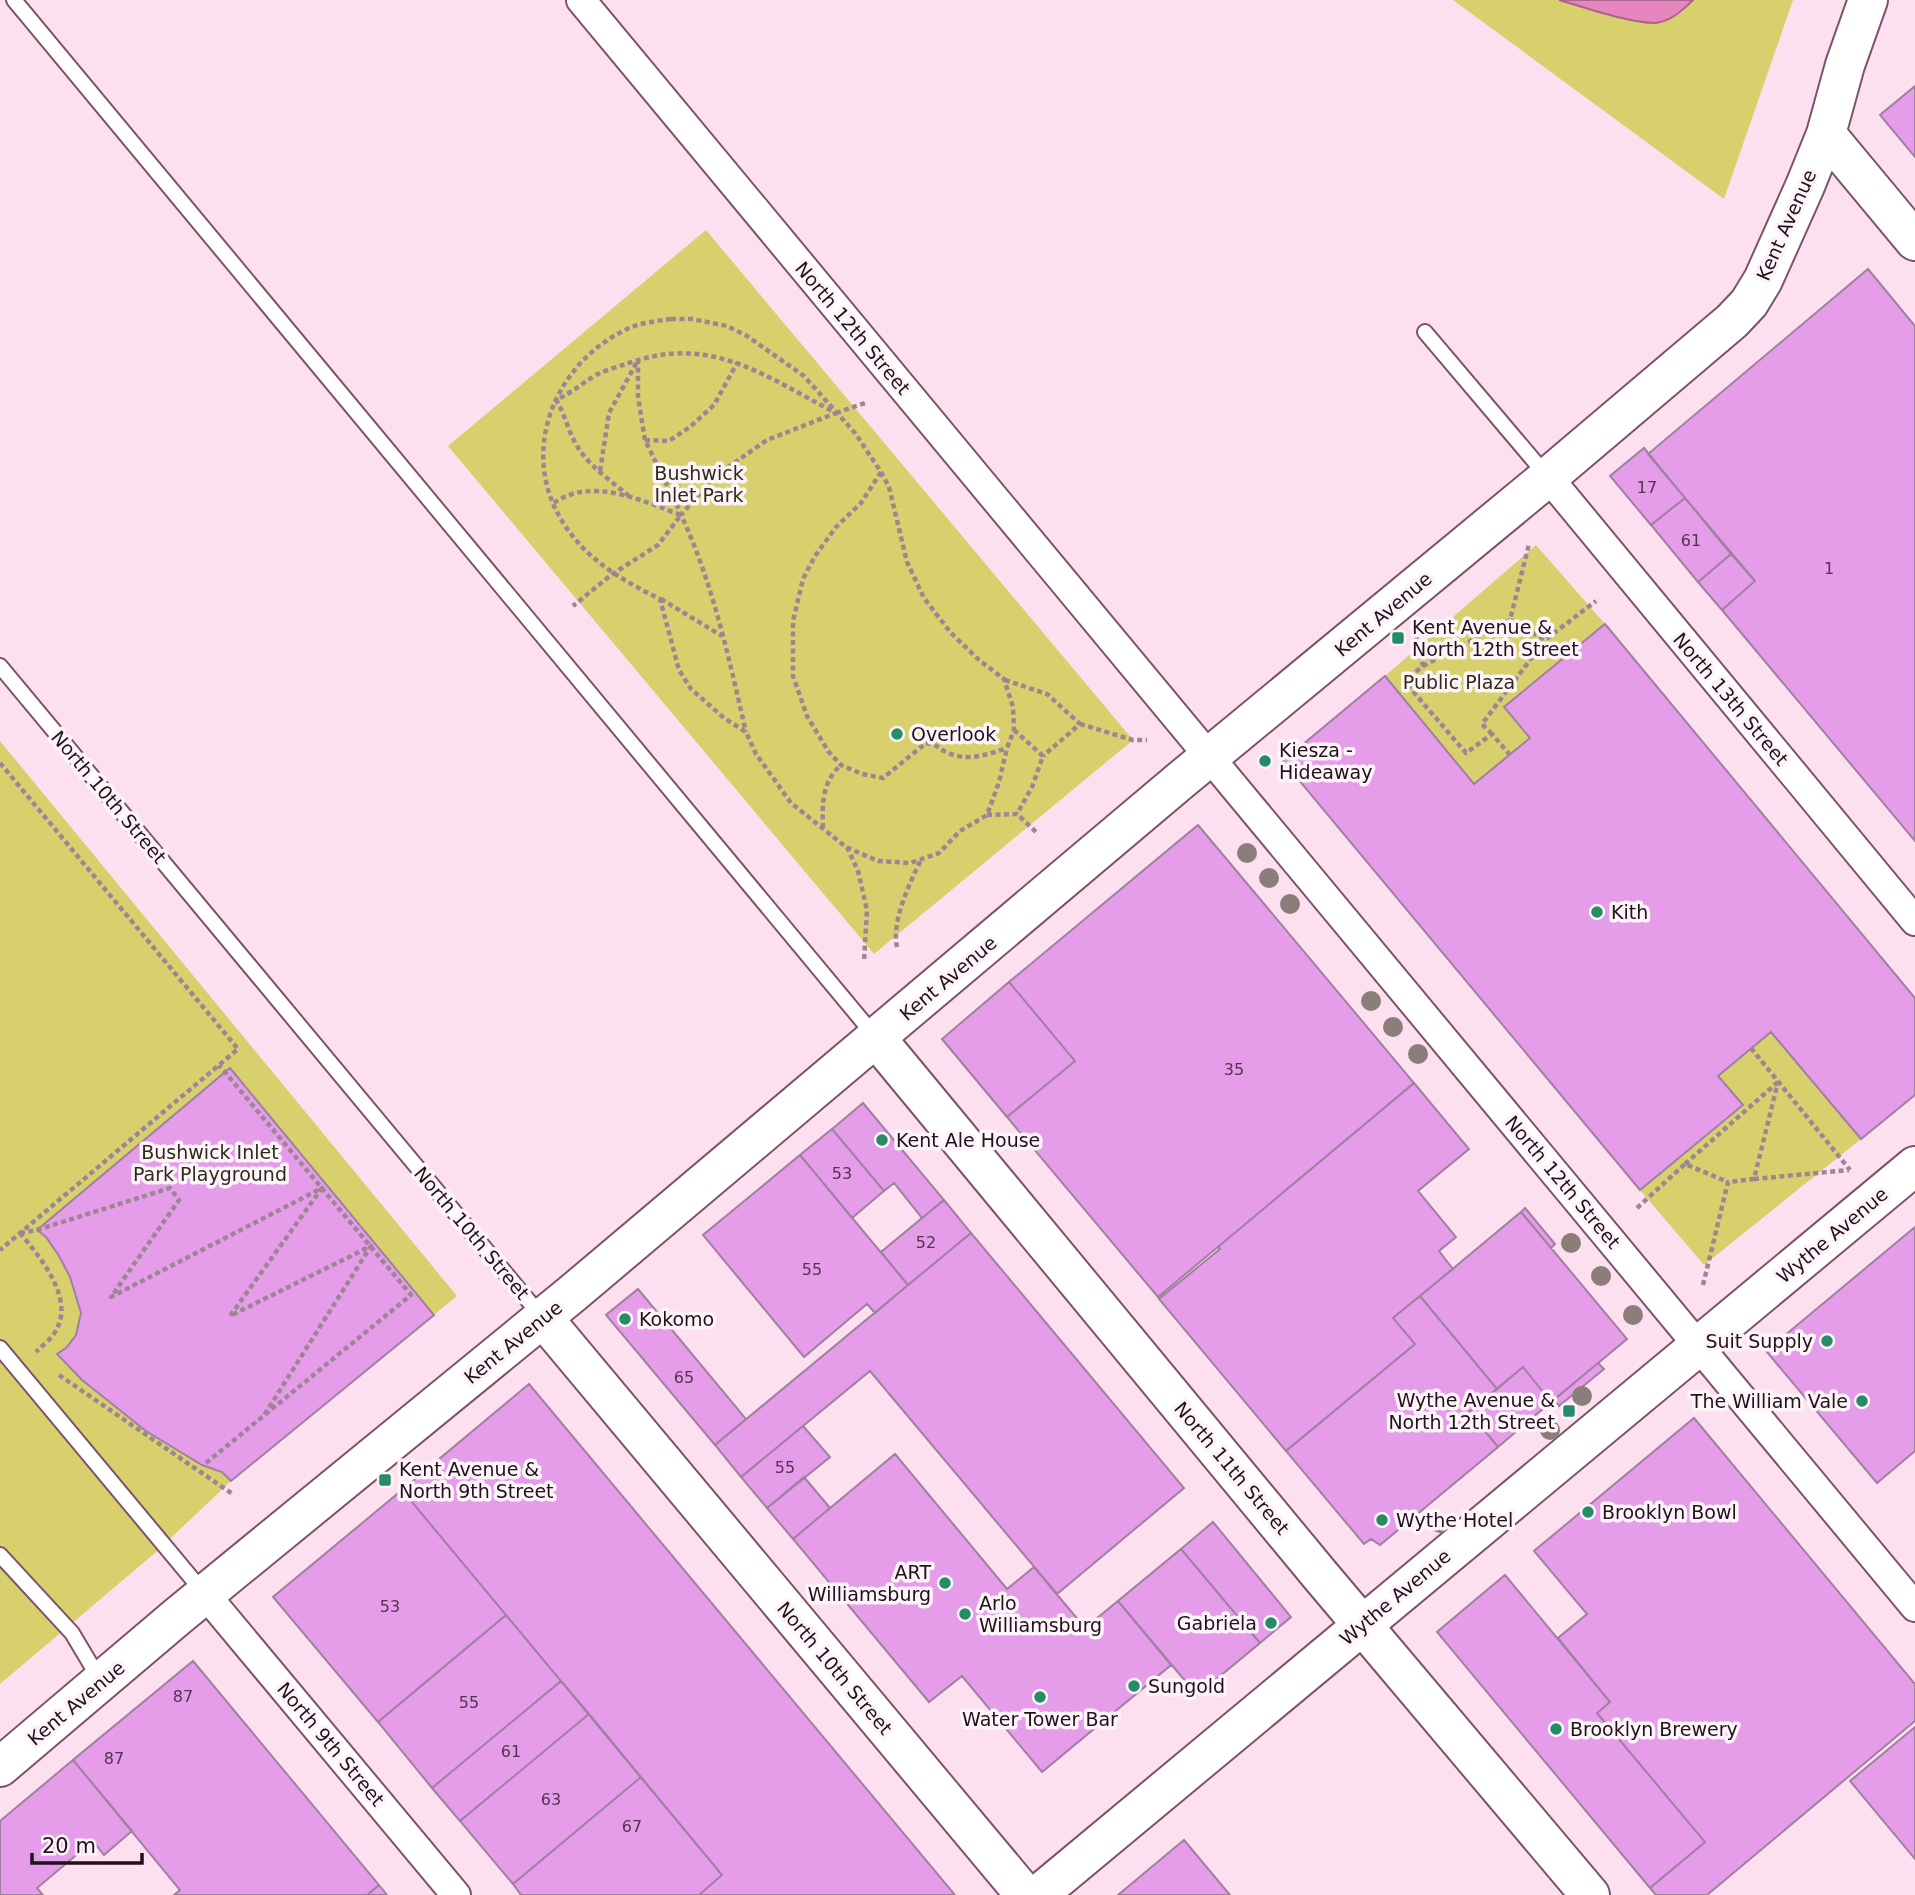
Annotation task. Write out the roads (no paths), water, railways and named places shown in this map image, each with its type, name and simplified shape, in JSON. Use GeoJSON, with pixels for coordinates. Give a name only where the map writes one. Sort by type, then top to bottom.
{"type":"FeatureCollection","features":[{"type":"Feature","properties":{"kind":"main road","name":"Kent Avenue"},"geometry":{"type":"LineString","coordinates":[[0,1767],[205,1594],[543,1318],[1721,331],[1749,303],[1770,268],[1826,134],[1845,65],[1868,0]]}},
{"type":"Feature","properties":{"kind":"main road"},"geometry":{"type":"LineString","coordinates":[[1826,134],[1915,241]]}},
{"type":"Feature","properties":{"kind":"main road","name":"North 11th Street"},"geometry":{"type":"LineString","coordinates":[[876,1038],[1362,1625],[1590,1895]]}},
{"type":"Feature","properties":{"kind":"main road","name":"Wythe Avenue"},"geometry":{"type":"LineString","coordinates":[[1038,1895],[1915,1166]]}},
{"type":"Feature","properties":{"kind":"main road","name":"North 10th Street"},"geometry":{"type":"LineString","coordinates":[[543,1318],[1025,1895]]}},
{"type":"Feature","properties":{"kind":"street","name":"North 12th Street"},"geometry":{"type":"LineString","coordinates":[[581,0],[1915,1607]]}},
{"type":"Feature","properties":{"kind":"street","name":"North 13th Street"},"geometry":{"type":"LineString","coordinates":[[1548,477],[1915,921]]}},
{"type":"Feature","properties":{"kind":"street","name":"North 9th Street"},"geometry":{"type":"LineString","coordinates":[[205,1594],[456,1895]]}},
{"type":"Feature","properties":{"kind":"lane"},"geometry":{"type":"LineString","coordinates":[[14,0],[876,1038]]}},
{"type":"Feature","properties":{"kind":"lane"},"geometry":{"type":"LineString","coordinates":[[1425,332],[1548,477]]}},
{"type":"Feature","properties":{"kind":"lane","name":"North 10th Street"},"geometry":{"type":"LineString","coordinates":[[0,666],[543,1318]]}},
{"type":"Feature","properties":{"kind":"lane"},"geometry":{"type":"LineString","coordinates":[[0,1348],[205,1594]]}},
{"type":"Feature","properties":{"kind":"lane"},"geometry":{"type":"LineString","coordinates":[[0,1555],[72,1633],[101,1681]]}},
{"type":"Feature","properties":{"kind":"place","name":"Kent Avenue & North 12th Street"},"geometry":{"type":"Point","coordinates":[1398,638]}},
{"type":"Feature","properties":{"kind":"place","name":"Overlook"},"geometry":{"type":"Point","coordinates":[897,734]}},
{"type":"Feature","properties":{"kind":"place","name":"Kiesza - Hideaway"},"geometry":{"type":"Point","coordinates":[1265,761]}},
{"type":"Feature","properties":{"kind":"place","name":"Kith"},"geometry":{"type":"Point","coordinates":[1597,912]}},
{"type":"Feature","properties":{"kind":"place","name":"Kent Ale House"},"geometry":{"type":"Point","coordinates":[882,1140]}},
{"type":"Feature","properties":{"kind":"place","name":"Kokomo"},"geometry":{"type":"Point","coordinates":[625,1319]}},
{"type":"Feature","properties":{"kind":"place","name":"Suit Supply"},"geometry":{"type":"Point","coordinates":[1827,1341]}},
{"type":"Feature","properties":{"kind":"place","name":"The William Vale"},"geometry":{"type":"Point","coordinates":[1862,1401]}},
{"type":"Feature","properties":{"kind":"place","name":"Wythe Avenue & North 12th Street"},"geometry":{"type":"Point","coordinates":[1569,1411]}},
{"type":"Feature","properties":{"kind":"place","name":"Kent Avenue & North 9th Street"},"geometry":{"type":"Point","coordinates":[385,1480]}},
{"type":"Feature","properties":{"kind":"place","name":"Brooklyn Bowl"},"geometry":{"type":"Point","coordinates":[1588,1512]}},
{"type":"Feature","properties":{"kind":"place","name":"Wythe Hotel"},"geometry":{"type":"Point","coordinates":[1382,1520]}},
{"type":"Feature","properties":{"kind":"place","name":"ART Williamsburg"},"geometry":{"type":"Point","coordinates":[945,1583]}},
{"type":"Feature","properties":{"kind":"place","name":"Arlo Williamsburg"},"geometry":{"type":"Point","coordinates":[965,1614]}},
{"type":"Feature","properties":{"kind":"place","name":"Gabriela"},"geometry":{"type":"Point","coordinates":[1271,1623]}},
{"type":"Feature","properties":{"kind":"place","name":"Sungold"},"geometry":{"type":"Point","coordinates":[1134,1686]}},
{"type":"Feature","properties":{"kind":"place","name":"Water Tower Bar"},"geometry":{"type":"Point","coordinates":[1040,1697]}},
{"type":"Feature","properties":{"kind":"place","name":"Brooklyn Brewery"},"geometry":{"type":"Point","coordinates":[1556,1729]}},
{"type":"Feature","properties":{"kind":"park label","name":"Bushwick Inlet Park"},"geometry":{"type":"Point","coordinates":[699,484]}},
{"type":"Feature","properties":{"kind":"park label","name":"Public Plaza"},"geometry":{"type":"Point","coordinates":[1459,682]}},
{"type":"Feature","properties":{"kind":"park label","name":"Bushwick Inlet Park Playground"},"geometry":{"type":"Point","coordinates":[210,1163]}}]}
